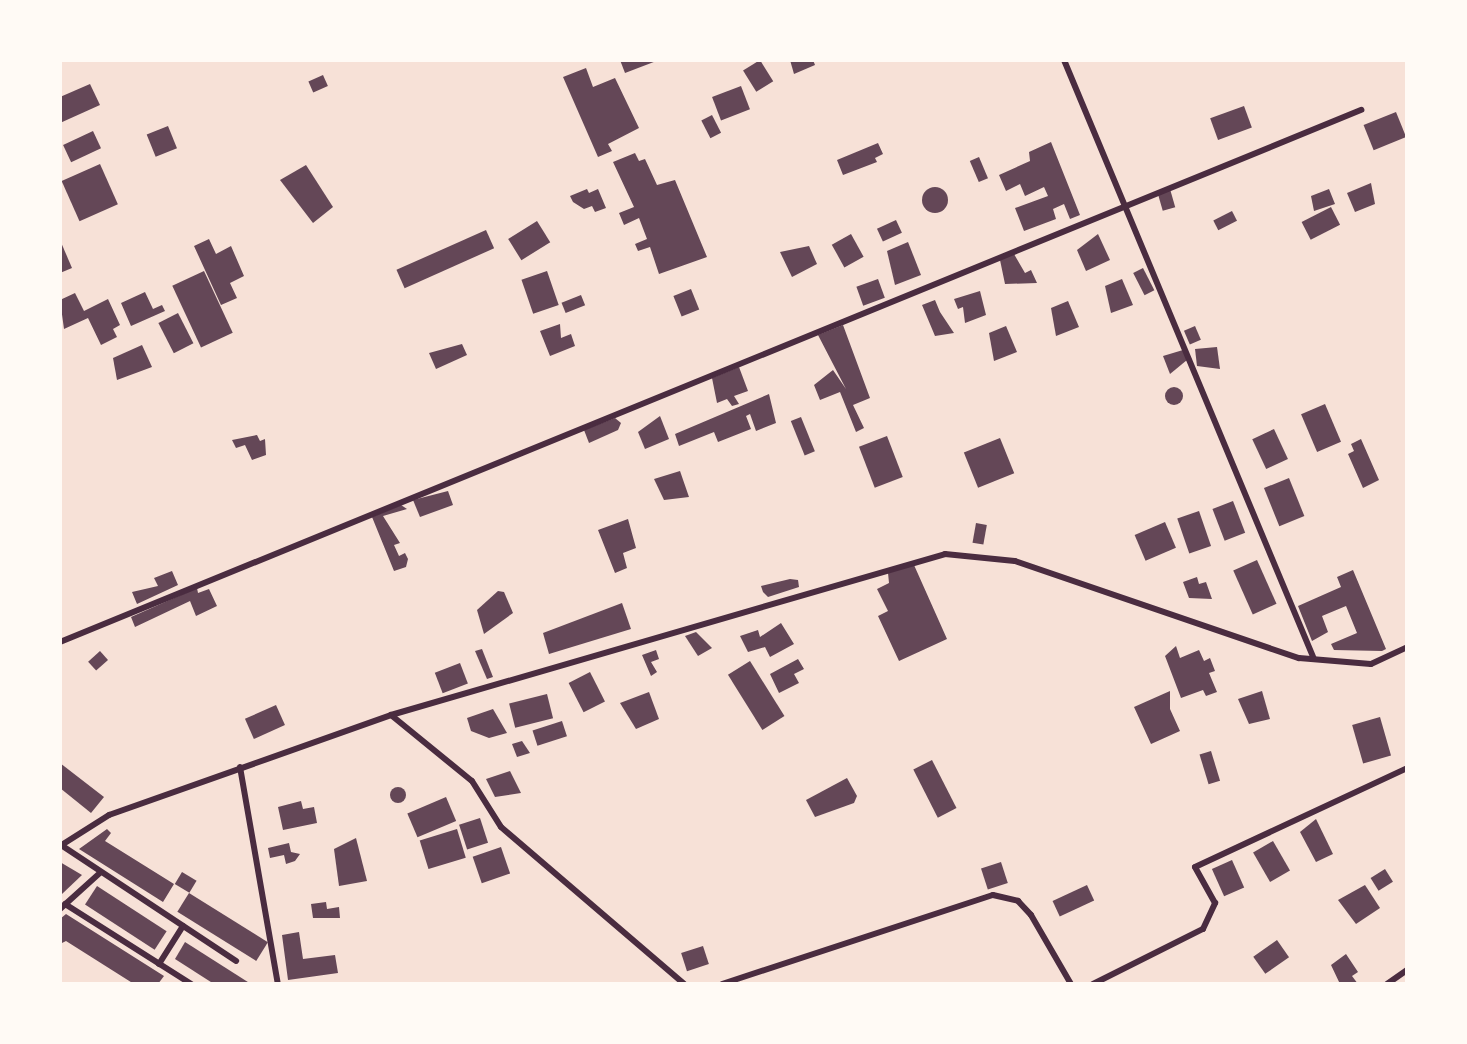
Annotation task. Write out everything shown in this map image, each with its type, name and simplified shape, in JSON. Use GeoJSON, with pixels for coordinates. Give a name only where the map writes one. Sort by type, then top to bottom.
{"type":"FeatureCollection","features":[{"type":"Feature","properties":{"kind":"street"},"geometry":{"type":"LineString","coordinates":[[1064,60],[1314,659]]}},
{"type":"Feature","properties":{"kind":"street"},"geometry":{"type":"LineString","coordinates":[[60,642],[1361,110]]}},
{"type":"Feature","properties":{"kind":"street"},"geometry":{"type":"LineString","coordinates":[[236,961],[60,846],[109,815],[391,715],[945,554],[1015,561],[1314,659],[1371,664],[1407,647]]}},
{"type":"Feature","properties":{"kind":"street"},"geometry":{"type":"LineString","coordinates":[[391,715],[472,781],[501,827],[684,984]]}},
{"type":"Feature","properties":{"kind":"street"},"geometry":{"type":"LineString","coordinates":[[240,767],[278,984]]}},
{"type":"Feature","properties":{"kind":"street"},"geometry":{"type":"LineString","coordinates":[[1093,984],[1203,929],[1215,903],[1195,867],[1407,768]]}},
{"type":"Feature","properties":{"kind":"street"},"geometry":{"type":"LineString","coordinates":[[101,872],[62,906],[191,984]]}},
{"type":"Feature","properties":{"kind":"street"},"geometry":{"type":"LineString","coordinates":[[722,984],[993,895],[1018,901],[1031,915],[1071,984]]}},
{"type":"Feature","properties":{"kind":"street"},"geometry":{"type":"LineString","coordinates":[[159,964],[183,926]]}},
{"type":"Feature","properties":{"kind":"street"},"geometry":{"type":"LineString","coordinates":[[1387,984],[1407,970]]}},
{"type":"Feature","properties":{"kind":"building"},"geometry":{"type":"Polygon","coordinates":[[[620,60],[659,60],[625,73],[620,60]]]}},
{"type":"Feature","properties":{"kind":"building"},"geometry":{"type":"Polygon","coordinates":[[[760,60],[773,81],[756,92],[743,71],[760,60]]]}},
{"type":"Feature","properties":{"kind":"building"},"geometry":{"type":"Polygon","coordinates":[[[790,60],[813,60],[815,65],[794,74],[790,60]]]}},
{"type":"Feature","properties":{"kind":"building"},"geometry":{"type":"Polygon","coordinates":[[[586,68],[593,87],[615,78],[639,128],[608,144],[612,151],[598,157],[563,77],[586,68]]]}},
{"type":"Feature","properties":{"kind":"building"},"geometry":{"type":"Polygon","coordinates":[[[323,75],[328,86],[313,92],[308,82],[323,75]]]}},
{"type":"Feature","properties":{"kind":"building"},"geometry":{"type":"Polygon","coordinates":[[[90,84],[100,105],[60,123],[60,97],[90,84]]]}},
{"type":"Feature","properties":{"kind":"building"},"geometry":{"type":"Polygon","coordinates":[[[741,86],[750,109],[721,120],[712,97],[741,86]]]}},
{"type":"Feature","properties":{"kind":"building"},"geometry":{"type":"Polygon","coordinates":[[[1244,106],[1252,128],[1218,140],[1210,118],[1244,106]]]}},
{"type":"Feature","properties":{"kind":"building"},"geometry":{"type":"Polygon","coordinates":[[[1396,112],[1406,137],[1374,150],[1364,125],[1396,112]]]}},
{"type":"Feature","properties":{"kind":"building"},"geometry":{"type":"Polygon","coordinates":[[[712,115],[721,133],[710,138],[701,120],[712,115]]]}},
{"type":"Feature","properties":{"kind":"building"},"geometry":{"type":"Polygon","coordinates":[[[168,126],[177,148],[156,157],[147,135],[168,126]]]}},
{"type":"Feature","properties":{"kind":"building"},"geometry":{"type":"Polygon","coordinates":[[[93,131],[101,148],[71,162],[63,145],[93,131]]]}},
{"type":"Feature","properties":{"kind":"building"},"geometry":{"type":"Polygon","coordinates":[[[1051,142],[1080,215],[1070,219],[1064,204],[1053,209],[1056,219],[1024,231],[1015,208],[1048,196],[1044,187],[1025,196],[1020,184],[1006,191],[999,175],[1030,161],[1029,152],[1051,142]]]}},
{"type":"Feature","properties":{"kind":"building"},"geometry":{"type":"Polygon","coordinates":[[[878,143],[883,154],[875,158],[877,162],[843,175],[837,160],[878,143]]]}},
{"type":"Feature","properties":{"kind":"building"},"geometry":{"type":"Polygon","coordinates":[[[635,153],[639,161],[645,159],[657,185],[675,180],[707,257],[659,274],[650,247],[638,251],[635,244],[647,239],[639,218],[624,225],[619,213],[634,207],[613,162],[635,153]]]}},
{"type":"Feature","properties":{"kind":"building"},"geometry":{"type":"Polygon","coordinates":[[[979,157],[988,178],[979,182],[970,161],[979,157]]]}},
{"type":"Feature","properties":{"kind":"building"},"geometry":{"type":"Polygon","coordinates":[[[100,164],[118,204],[80,221],[62,181],[100,164]]]}},
{"type":"Feature","properties":{"kind":"building"},"geometry":{"type":"Polygon","coordinates":[[[306,165],[333,207],[313,223],[280,180],[306,165]]]}},
{"type":"Feature","properties":{"kind":"building"},"geometry":{"type":"Polygon","coordinates":[[[1371,183],[1375,204],[1355,212],[1347,193],[1371,183]]]}},
{"type":"Feature","properties":{"kind":"building"},"geometry":{"type":"Polygon","coordinates":[[[935,187],[944,191],[948,200],[944,209],[935,213],[926,209],[922,200],[926,191],[935,187]]]}},
{"type":"Feature","properties":{"kind":"building"},"geometry":{"type":"Polygon","coordinates":[[[587,189],[589,193],[598,189],[606,208],[595,212],[592,206],[584,209],[573,202],[570,196],[587,189]]]}},
{"type":"Feature","properties":{"kind":"building"},"geometry":{"type":"Polygon","coordinates":[[[1170,189],[1175,207],[1163,211],[1158,193],[1170,189]]]}},
{"type":"Feature","properties":{"kind":"building"},"geometry":{"type":"Polygon","coordinates":[[[1329,189],[1335,204],[1314,211],[1311,196],[1329,189]]]}},
{"type":"Feature","properties":{"kind":"building"},"geometry":{"type":"Polygon","coordinates":[[[1331,207],[1340,225],[1311,240],[1302,222],[1331,207]]]}},
{"type":"Feature","properties":{"kind":"building"},"geometry":{"type":"Polygon","coordinates":[[[1232,211],[1237,221],[1218,230],[1213,221],[1232,211]]]}},
{"type":"Feature","properties":{"kind":"building"},"geometry":{"type":"Polygon","coordinates":[[[896,220],[902,233],[883,242],[877,229],[896,220]]]}},
{"type":"Feature","properties":{"kind":"building"},"geometry":{"type":"Polygon","coordinates":[[[537,221],[550,242],[521,260],[508,239],[537,221]]]}},
{"type":"Feature","properties":{"kind":"building"},"geometry":{"type":"Polygon","coordinates":[[[486,230],[494,248],[405,288],[396,270],[486,230]]]}},
{"type":"Feature","properties":{"kind":"building"},"geometry":{"type":"Polygon","coordinates":[[[851,234],[864,257],[844,267],[832,245],[851,234]]]}},
{"type":"Feature","properties":{"kind":"building"},"geometry":{"type":"Polygon","coordinates":[[[1098,234],[1110,260],[1086,271],[1077,250],[1098,234]]]}},
{"type":"Feature","properties":{"kind":"building"},"geometry":{"type":"Polygon","coordinates":[[[209,239],[216,254],[231,246],[244,276],[230,283],[237,298],[221,305],[194,246],[209,239]]]}},
{"type":"Feature","properties":{"kind":"building"},"geometry":{"type":"Polygon","coordinates":[[[60,240],[72,268],[60,273],[60,240]]]}},
{"type":"Feature","properties":{"kind":"building"},"geometry":{"type":"Polygon","coordinates":[[[908,242],[921,275],[895,285],[887,251],[908,242]]]}},
{"type":"Feature","properties":{"kind":"building"},"geometry":{"type":"Polygon","coordinates":[[[809,246],[817,264],[792,277],[780,252],[809,246]]]}},
{"type":"Feature","properties":{"kind":"building"},"geometry":{"type":"Polygon","coordinates":[[[1014,254],[1025,273],[1031,270],[1037,283],[1005,284],[1000,260],[1014,254]]]}},
{"type":"Feature","properties":{"kind":"building"},"geometry":{"type":"Polygon","coordinates":[[[1143,268],[1154,290],[1145,295],[1133,273],[1143,268]]]}},
{"type":"Feature","properties":{"kind":"building"},"geometry":{"type":"Polygon","coordinates":[[[204,271],[233,333],[201,347],[172,286],[204,271]]]}},
{"type":"Feature","properties":{"kind":"building"},"geometry":{"type":"Polygon","coordinates":[[[547,271],[559,305],[533,314],[521,280],[547,271]]]}},
{"type":"Feature","properties":{"kind":"building"},"geometry":{"type":"Polygon","coordinates":[[[878,279],[885,298],[863,306],[856,287],[878,279]]]}},
{"type":"Feature","properties":{"kind":"building"},"geometry":{"type":"Polygon","coordinates":[[[1122,279],[1133,305],[1111,313],[1105,286],[1122,279]]]}},
{"type":"Feature","properties":{"kind":"building"},"geometry":{"type":"Polygon","coordinates":[[[691,289],[699,309],[682,317],[673,296],[691,289]]]}},
{"type":"Feature","properties":{"kind":"building"},"geometry":{"type":"Polygon","coordinates":[[[980,291],[986,315],[965,323],[963,307],[958,309],[954,299],[980,291]]]}},
{"type":"Feature","properties":{"kind":"building"},"geometry":{"type":"Polygon","coordinates":[[[145,292],[153,309],[162,305],[165,311],[131,326],[121,303],[145,292]]]}},
{"type":"Feature","properties":{"kind":"building"},"geometry":{"type":"Polygon","coordinates":[[[75,293],[84,311],[108,299],[120,325],[113,329],[117,337],[101,345],[88,318],[64,329],[60,300],[75,293]]]}},
{"type":"Feature","properties":{"kind":"building"},"geometry":{"type":"Polygon","coordinates":[[[581,295],[585,305],[566,313],[562,303],[581,295]]]}},
{"type":"Feature","properties":{"kind":"building"},"geometry":{"type":"Polygon","coordinates":[[[935,300],[954,333],[935,336],[922,305],[935,300]]]}},
{"type":"Feature","properties":{"kind":"building"},"geometry":{"type":"Polygon","coordinates":[[[1068,301],[1079,327],[1056,336],[1051,308],[1068,301]]]}},
{"type":"Feature","properties":{"kind":"building"},"geometry":{"type":"Polygon","coordinates":[[[178,313],[193,343],[174,353],[158,323],[178,313]]]}},
{"type":"Feature","properties":{"kind":"building"},"geometry":{"type":"Polygon","coordinates":[[[560,324],[561,338],[571,334],[575,346],[550,356],[540,331],[560,324]]]}},
{"type":"Feature","properties":{"kind":"building"},"geometry":{"type":"Polygon","coordinates":[[[843,325],[870,398],[853,405],[864,428],[856,432],[840,392],[820,400],[814,385],[833,370],[846,389],[818,335],[843,325]]]}},
{"type":"Feature","properties":{"kind":"building"},"geometry":{"type":"Polygon","coordinates":[[[1006,326],[1017,352],[994,361],[989,333],[1006,326]]]}},
{"type":"Feature","properties":{"kind":"building"},"geometry":{"type":"Polygon","coordinates":[[[1195,326],[1201,340],[1190,344],[1184,331],[1195,326]]]}},
{"type":"Feature","properties":{"kind":"building"},"geometry":{"type":"Polygon","coordinates":[[[462,344],[467,355],[436,369],[429,353],[462,344]]]}},
{"type":"Feature","properties":{"kind":"building"},"geometry":{"type":"Polygon","coordinates":[[[142,345],[152,367],[117,380],[113,358],[142,345]]]}},
{"type":"Feature","properties":{"kind":"building"},"geometry":{"type":"Polygon","coordinates":[[[1217,347],[1220,369],[1197,366],[1195,349],[1217,347]]]}},
{"type":"Feature","properties":{"kind":"building"},"geometry":{"type":"Polygon","coordinates":[[[1183,350],[1187,360],[1170,374],[1163,356],[1183,350]]]}},
{"type":"Feature","properties":{"kind":"building"},"geometry":{"type":"Polygon","coordinates":[[[739,367],[748,391],[734,396],[739,404],[732,406],[727,399],[717,403],[712,378],[739,367]]]}},
{"type":"Feature","properties":{"kind":"building"},"geometry":{"type":"Polygon","coordinates":[[[1174,387],[1183,396],[1174,405],[1165,396],[1174,387]]]}},
{"type":"Feature","properties":{"kind":"building"},"geometry":{"type":"Polygon","coordinates":[[[769,394],[776,423],[756,431],[750,414],[746,416],[751,429],[718,442],[714,432],[679,446],[675,434],[769,394]]]}},
{"type":"Feature","properties":{"kind":"building"},"geometry":{"type":"Polygon","coordinates":[[[1325,404],[1341,442],[1317,452],[1301,414],[1325,404]]]}},
{"type":"Feature","properties":{"kind":"building"},"geometry":{"type":"Polygon","coordinates":[[[660,416],[669,439],[645,449],[638,432],[660,416]]]}},
{"type":"Feature","properties":{"kind":"building"},"geometry":{"type":"Polygon","coordinates":[[[801,417],[815,451],[805,455],[791,421],[801,417]]]}},
{"type":"Feature","properties":{"kind":"building"},"geometry":{"type":"Polygon","coordinates":[[[615,418],[621,423],[618,430],[589,443],[584,430],[615,418]]]}},
{"type":"Feature","properties":{"kind":"building"},"geometry":{"type":"Polygon","coordinates":[[[1274,429],[1288,459],[1266,469],[1252,439],[1274,429]]]}},
{"type":"Feature","properties":{"kind":"building"},"geometry":{"type":"Polygon","coordinates":[[[257,435],[260,441],[265,439],[266,455],[252,460],[245,445],[236,448],[232,440],[257,435]]]}},
{"type":"Feature","properties":{"kind":"building"},"geometry":{"type":"Polygon","coordinates":[[[887,436],[903,477],[875,488],[859,447],[887,436]]]}},
{"type":"Feature","properties":{"kind":"building"},"geometry":{"type":"Polygon","coordinates":[[[1000,438],[1014,473],[978,488],[964,453],[1000,438]]]}},
{"type":"Feature","properties":{"kind":"building"},"geometry":{"type":"Polygon","coordinates":[[[1361,439],[1379,480],[1363,488],[1348,454],[1354,451],[1351,444],[1361,439]]]}},
{"type":"Feature","properties":{"kind":"building"},"geometry":{"type":"Polygon","coordinates":[[[680,471],[689,497],[664,500],[654,479],[680,471]]]}},
{"type":"Feature","properties":{"kind":"building"},"geometry":{"type":"Polygon","coordinates":[[[1289,478],[1304,516],[1279,526],[1264,488],[1289,478]]]}},
{"type":"Feature","properties":{"kind":"building"},"geometry":{"type":"Polygon","coordinates":[[[448,491],[453,505],[420,517],[413,500],[448,491]]]}},
{"type":"Feature","properties":{"kind":"building"},"geometry":{"type":"Polygon","coordinates":[[[1233,501],[1245,533],[1225,541],[1212,509],[1233,501]]]}},
{"type":"Feature","properties":{"kind":"building"},"geometry":{"type":"Polygon","coordinates":[[[401,505],[407,509],[383,516],[400,543],[394,545],[399,556],[405,553],[408,559],[406,567],[394,571],[372,517],[401,505]]]}},
{"type":"Feature","properties":{"kind":"building"},"geometry":{"type":"Polygon","coordinates":[[[1199,511],[1211,546],[1189,553],[1177,518],[1199,511]]]}},
{"type":"Feature","properties":{"kind":"building"},"geometry":{"type":"Polygon","coordinates":[[[628,519],[636,548],[623,553],[627,568],[615,573],[598,530],[628,519]]]}},
{"type":"Feature","properties":{"kind":"building"},"geometry":{"type":"Polygon","coordinates":[[[1165,522],[1176,548],[1146,561],[1135,535],[1165,522]]]}},
{"type":"Feature","properties":{"kind":"building"},"geometry":{"type":"Polygon","coordinates":[[[976,523],[987,525],[983,545],[973,543],[976,523]]]}},
{"type":"Feature","properties":{"kind":"building"},"geometry":{"type":"Polygon","coordinates":[[[1257,560],[1277,604],[1253,614],[1233,571],[1257,560]]]}},
{"type":"Feature","properties":{"kind":"building"},"geometry":{"type":"Polygon","coordinates":[[[914,565],[947,639],[899,661],[878,616],[888,611],[877,589],[889,583],[888,573],[914,565]]]}},
{"type":"Feature","properties":{"kind":"building"},"geometry":{"type":"Polygon","coordinates":[[[1353,570],[1386,649],[1382,651],[1334,650],[1331,644],[1357,633],[1346,606],[1322,616],[1328,632],[1312,641],[1298,606],[1341,587],[1337,577],[1353,570]]]}},
{"type":"Feature","properties":{"kind":"building"},"geometry":{"type":"Polygon","coordinates":[[[172,571],[178,585],[137,604],[132,592],[158,586],[154,578],[172,571]]]}},
{"type":"Feature","properties":{"kind":"building"},"geometry":{"type":"Polygon","coordinates":[[[1197,577],[1199,584],[1206,582],[1212,599],[1189,598],[1183,582],[1197,577]]]}},
{"type":"Feature","properties":{"kind":"building"},"geometry":{"type":"Polygon","coordinates":[[[798,580],[799,587],[768,597],[763,592],[761,586],[798,580]]]}},
{"type":"Feature","properties":{"kind":"building"},"geometry":{"type":"Polygon","coordinates":[[[197,588],[198,593],[209,589],[217,606],[196,616],[190,601],[135,627],[131,617],[197,588]]]}},
{"type":"Feature","properties":{"kind":"building"},"geometry":{"type":"Polygon","coordinates":[[[498,591],[504,592],[513,613],[484,634],[477,610],[498,591]]]}},
{"type":"Feature","properties":{"kind":"building"},"geometry":{"type":"Polygon","coordinates":[[[622,603],[631,629],[549,654],[543,633],[622,603]]]}},
{"type":"Feature","properties":{"kind":"building"},"geometry":{"type":"Polygon","coordinates":[[[781,623],[794,644],[770,657],[765,647],[748,652],[740,636],[758,630],[760,637],[781,623]]]}},
{"type":"Feature","properties":{"kind":"building"},"geometry":{"type":"Polygon","coordinates":[[[696,632],[712,648],[698,656],[685,636],[696,632]]]}},
{"type":"Feature","properties":{"kind":"building"},"geometry":{"type":"Polygon","coordinates":[[[1176,646],[1180,658],[1199,650],[1204,661],[1210,658],[1215,671],[1209,673],[1217,692],[1206,696],[1203,690],[1181,698],[1165,656],[1176,646]]]}},
{"type":"Feature","properties":{"kind":"building"},"geometry":{"type":"Polygon","coordinates":[[[482,649],[493,677],[487,679],[475,651],[482,649]]]}},
{"type":"Feature","properties":{"kind":"building"},"geometry":{"type":"Polygon","coordinates":[[[656,650],[659,659],[651,662],[657,672],[651,676],[642,655],[656,650]]]}},
{"type":"Feature","properties":{"kind":"building"},"geometry":{"type":"Polygon","coordinates":[[[100,651],[108,660],[96,671],[88,662],[100,651]]]}},
{"type":"Feature","properties":{"kind":"building"},"geometry":{"type":"Polygon","coordinates":[[[798,659],[804,669],[794,674],[799,683],[779,693],[770,674],[798,659]]]}},
{"type":"Feature","properties":{"kind":"building"},"geometry":{"type":"Polygon","coordinates":[[[750,661],[784,716],[762,730],[728,675],[750,661]]]}},
{"type":"Feature","properties":{"kind":"building"},"geometry":{"type":"Polygon","coordinates":[[[460,663],[468,684],[443,693],[435,673],[460,663]]]}},
{"type":"Feature","properties":{"kind":"building"},"geometry":{"type":"Polygon","coordinates":[[[590,672],[605,701],[584,712],[569,683],[590,672]]]}},
{"type":"Feature","properties":{"kind":"building"},"geometry":{"type":"Polygon","coordinates":[[[1170,691],[1170,709],[1180,731],[1151,744],[1134,707],[1170,691]]]}},
{"type":"Feature","properties":{"kind":"building"},"geometry":{"type":"Polygon","coordinates":[[[1262,691],[1270,719],[1249,724],[1238,699],[1262,691]]]}},
{"type":"Feature","properties":{"kind":"building"},"geometry":{"type":"Polygon","coordinates":[[[649,692],[659,719],[636,729],[620,703],[649,692]]]}},
{"type":"Feature","properties":{"kind":"building"},"geometry":{"type":"Polygon","coordinates":[[[547,694],[553,718],[515,728],[509,703],[547,694]]]}},
{"type":"Feature","properties":{"kind":"building"},"geometry":{"type":"Polygon","coordinates":[[[276,705],[285,725],[254,739],[245,719],[276,705]]]}},
{"type":"Feature","properties":{"kind":"building"},"geometry":{"type":"Polygon","coordinates":[[[493,709],[507,733],[489,738],[471,731],[467,718],[493,709]]]}},
{"type":"Feature","properties":{"kind":"building"},"geometry":{"type":"Polygon","coordinates":[[[1380,717],[1391,755],[1363,763],[1352,725],[1380,717]]]}},
{"type":"Feature","properties":{"kind":"building"},"geometry":{"type":"Polygon","coordinates":[[[562,721],[567,736],[537,746],[533,731],[562,721]]]}},
{"type":"Feature","properties":{"kind":"building"},"geometry":{"type":"Polygon","coordinates":[[[522,741],[530,753],[517,757],[512,744],[522,741]]]}},
{"type":"Feature","properties":{"kind":"building"},"geometry":{"type":"Polygon","coordinates":[[[1211,751],[1220,781],[1209,784],[1200,755],[1211,751]]]}},
{"type":"Feature","properties":{"kind":"building"},"geometry":{"type":"Polygon","coordinates":[[[932,760],[957,808],[938,818],[913,770],[932,760]]]}},
{"type":"Feature","properties":{"kind":"building"},"geometry":{"type":"Polygon","coordinates":[[[60,763],[104,797],[91,813],[60,788],[60,763]]]}},
{"type":"Feature","properties":{"kind":"building"},"geometry":{"type":"Polygon","coordinates":[[[510,771],[521,793],[495,797],[486,779],[510,771]]]}},
{"type":"Feature","properties":{"kind":"building"},"geometry":{"type":"Polygon","coordinates":[[[847,778],[857,796],[854,803],[815,817],[806,800],[847,778]]]}},
{"type":"Feature","properties":{"kind":"building"},"geometry":{"type":"Polygon","coordinates":[[[398,787],[406,795],[398,803],[390,795],[398,787]]]}},
{"type":"Feature","properties":{"kind":"building"},"geometry":{"type":"Polygon","coordinates":[[[446,797],[456,821],[417,837],[407,813],[446,797]]]}},
{"type":"Feature","properties":{"kind":"building"},"geometry":{"type":"Polygon","coordinates":[[[301,801],[303,809],[314,807],[317,823],[283,830],[278,807],[301,801]]]}},
{"type":"Feature","properties":{"kind":"building"},"geometry":{"type":"Polygon","coordinates":[[[480,818],[488,843],[467,850],[459,825],[480,818]]]}},
{"type":"Feature","properties":{"kind":"building"},"geometry":{"type":"Polygon","coordinates":[[[1316,819],[1333,854],[1316,862],[1300,832],[1316,819]]]}},
{"type":"Feature","properties":{"kind":"building"},"geometry":{"type":"Polygon","coordinates":[[[107,829],[111,833],[105,841],[174,884],[163,902],[79,849],[107,829]]]}},
{"type":"Feature","properties":{"kind":"building"},"geometry":{"type":"Polygon","coordinates":[[[457,829],[466,858],[428,869],[420,840],[457,829]]]}},
{"type":"Feature","properties":{"kind":"building"},"geometry":{"type":"Polygon","coordinates":[[[356,838],[367,881],[339,886],[334,849],[356,838]]]}},
{"type":"Feature","properties":{"kind":"building"},"geometry":{"type":"Polygon","coordinates":[[[1273,841],[1290,870],[1270,882],[1253,853],[1273,841]]]}},
{"type":"Feature","properties":{"kind":"building"},"geometry":{"type":"Polygon","coordinates":[[[289,843],[291,852],[300,854],[295,861],[286,864],[284,855],[270,858],[268,848],[289,843]]]}},
{"type":"Feature","properties":{"kind":"building"},"geometry":{"type":"Polygon","coordinates":[[[501,847],[510,873],[482,883],[473,857],[501,847]]]}},
{"type":"Feature","properties":{"kind":"building"},"geometry":{"type":"Polygon","coordinates":[[[1232,860],[1244,887],[1224,896],[1212,869],[1232,860]]]}},
{"type":"Feature","properties":{"kind":"building"},"geometry":{"type":"Polygon","coordinates":[[[60,862],[82,875],[62,894],[60,893],[60,862]]]}},
{"type":"Feature","properties":{"kind":"building"},"geometry":{"type":"Polygon","coordinates":[[[1001,862],[1008,883],[988,889],[981,868],[1001,862]]]}},
{"type":"Feature","properties":{"kind":"building"},"geometry":{"type":"Polygon","coordinates":[[[1385,869],[1393,882],[1379,891],[1371,878],[1385,869]]]}},
{"type":"Feature","properties":{"kind":"building"},"geometry":{"type":"Polygon","coordinates":[[[182,872],[197,881],[189,893],[175,884],[182,872]]]}},
{"type":"Feature","properties":{"kind":"building"},"geometry":{"type":"Polygon","coordinates":[[[1087,885],[1094,900],[1060,916],[1053,901],[1087,885]]]}},
{"type":"Feature","properties":{"kind":"building"},"geometry":{"type":"Polygon","coordinates":[[[1365,885],[1380,908],[1356,924],[1338,900],[1365,885]]]}},
{"type":"Feature","properties":{"kind":"building"},"geometry":{"type":"Polygon","coordinates":[[[97,886],[167,931],[155,950],[85,904],[97,886]]]}},
{"type":"Feature","properties":{"kind":"building"},"geometry":{"type":"Polygon","coordinates":[[[189,893],[268,942],[256,961],[177,912],[189,893]]]}},
{"type":"Feature","properties":{"kind":"building"},"geometry":{"type":"Polygon","coordinates":[[[326,902],[327,909],[339,907],[340,918],[313,918],[311,904],[326,902]]]}},
{"type":"Feature","properties":{"kind":"building"},"geometry":{"type":"Polygon","coordinates":[[[66,914],[164,976],[158,984],[134,984],[66,941],[60,944],[60,919],[66,914]]]}},
{"type":"Feature","properties":{"kind":"building"},"geometry":{"type":"Polygon","coordinates":[[[299,932],[303,959],[335,955],[338,973],[288,980],[282,935],[299,932]]]}},
{"type":"Feature","properties":{"kind":"building"},"geometry":{"type":"Polygon","coordinates":[[[1277,940],[1289,957],[1265,974],[1253,957],[1277,940]]]}},
{"type":"Feature","properties":{"kind":"building"},"geometry":{"type":"Polygon","coordinates":[[[185,942],[251,984],[214,984],[175,959],[185,942]]]}},
{"type":"Feature","properties":{"kind":"building"},"geometry":{"type":"Polygon","coordinates":[[[703,946],[709,964],[687,971],[681,953],[703,946]]]}},
{"type":"Feature","properties":{"kind":"building"},"geometry":{"type":"Polygon","coordinates":[[[1346,954],[1358,972],[1352,976],[1358,984],[1340,984],[1331,965],[1346,954]]]}}]}
